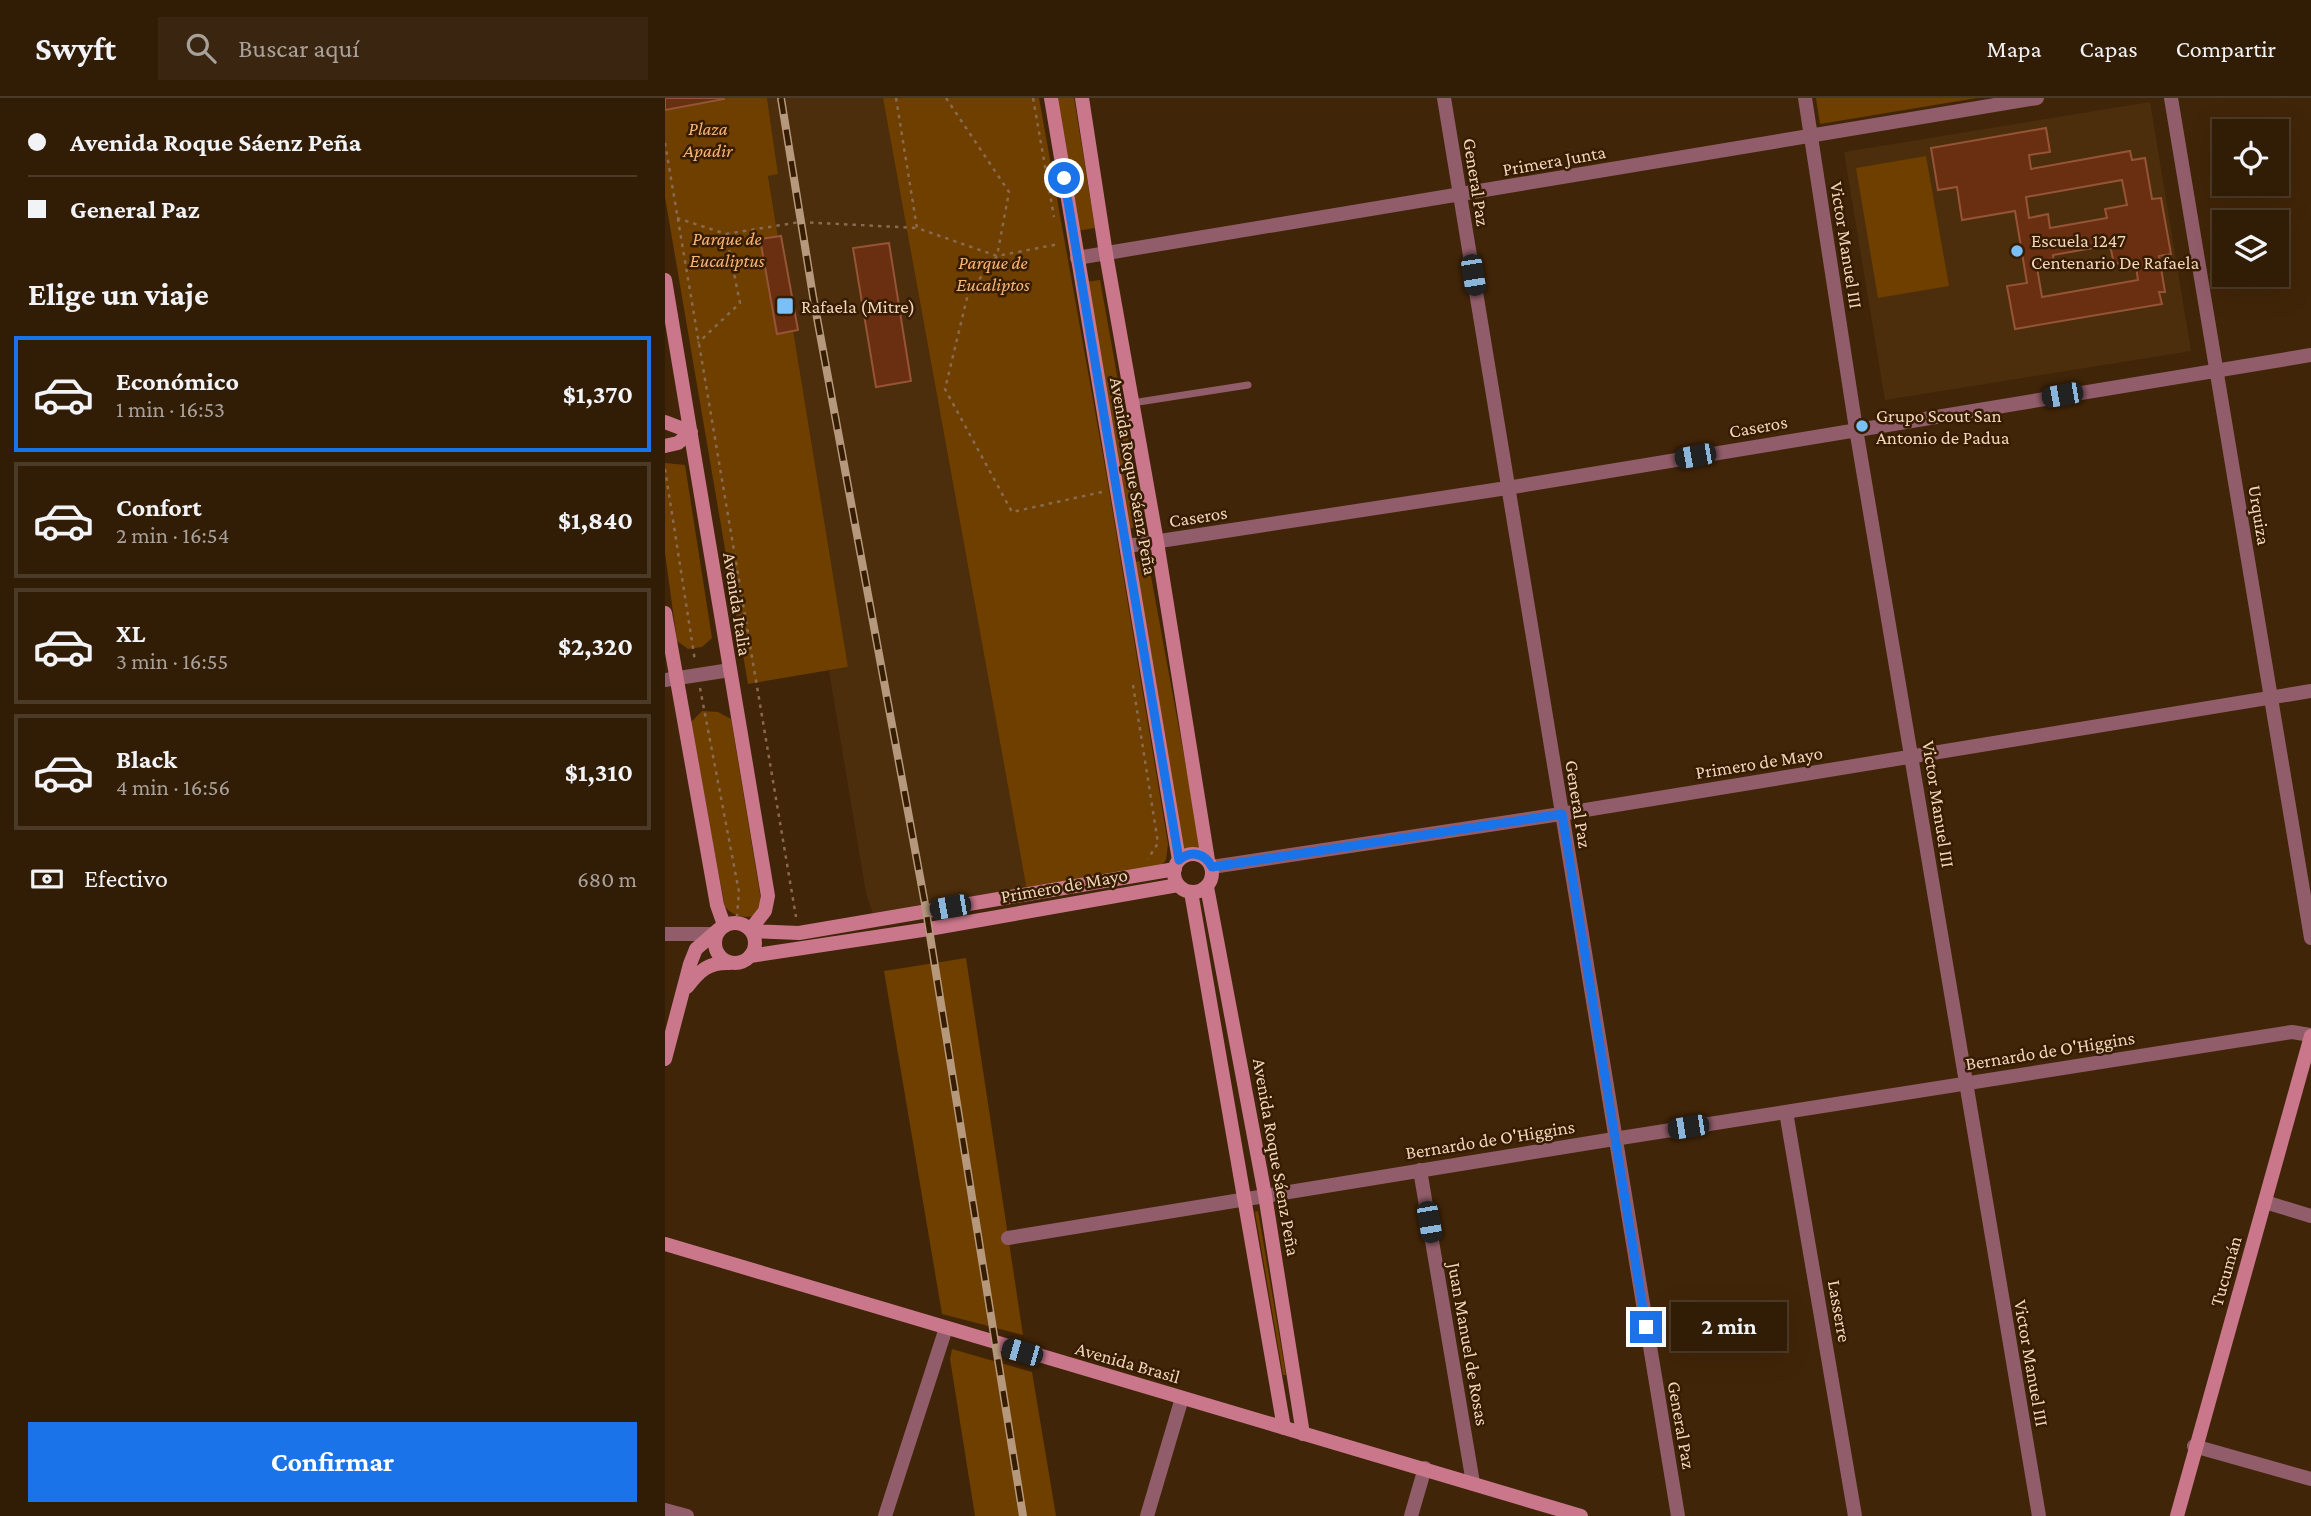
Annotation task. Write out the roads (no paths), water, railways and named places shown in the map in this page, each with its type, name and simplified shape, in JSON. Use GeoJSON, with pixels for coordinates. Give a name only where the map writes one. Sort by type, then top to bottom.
{"type":"FeatureCollection","features":[{"type":"Feature","properties":{"kind":"street","name":"Avenida Roque Sáenz Peña"},"geometry":{"type":"LineString","coordinates":[[1051,98],[1127,546],[1177,864]]}},
{"type":"Feature","properties":{"kind":"street","name":"Avenida Roque Sáenz Peña"},"geometry":{"type":"LineString","coordinates":[[1082,98],[1210,864]]}},
{"type":"Feature","properties":{"kind":"street","name":"General Paz"},"geometry":{"type":"LineString","coordinates":[[1444,98],[1678,1516]]}},
{"type":"Feature","properties":{"kind":"street","name":"Victor Manuel III"},"geometry":{"type":"LineString","coordinates":[[1805,98],[1856,429],[2039,1516]]}},
{"type":"Feature","properties":{"kind":"street","name":"Primera Junta"},"geometry":{"type":"LineString","coordinates":[[1077,258],[2037,98]]}},
{"type":"Feature","properties":{"kind":"street","name":"Urquiza"},"geometry":{"type":"LineString","coordinates":[[2171,98],[2311,938]]}},
{"type":"Feature","properties":{"kind":"street","name":"Avenida Italia"},"geometry":{"type":"LineString","coordinates":[[665,280],[768,896],[765,911],[751,931]]}},
{"type":"Feature","properties":{"kind":"street","name":"Caseros"},"geometry":{"type":"LineString","coordinates":[[1127,546],[1507,488],[2311,355]]}},
{"type":"Feature","properties":{"kind":"street"},"geometry":{"type":"LineString","coordinates":[[665,422],[691,432],[678,443],[665,446]]}},
{"type":"Feature","properties":{"kind":"street"},"geometry":{"type":"LineString","coordinates":[[665,612],[671,679],[723,928]]}},
{"type":"Feature","properties":{"kind":"street"},"geometry":{"type":"LineString","coordinates":[[671,679],[730,670]]}},
{"type":"Feature","properties":{"kind":"street","name":"Primero de Mayo"},"geometry":{"type":"LineString","coordinates":[[1210,864],[1562,814],[2311,691]]}},
{"type":"Feature","properties":{"kind":"street"},"geometry":{"type":"LineString","coordinates":[[1192,854],[1203,856],[1210,864],[1212,877],[1207,887],[1199,891],[1184,888],[1177,864],[1192,854]]}},
{"type":"Feature","properties":{"kind":"street","name":"Primero de Mayo"},"geometry":{"type":"LineString","coordinates":[[751,931],[799,933],[1022,895],[1177,864]]}},
{"type":"Feature","properties":{"kind":"street","name":"Avenida Roque Sáenz Peña"},"geometry":{"type":"LineString","coordinates":[[1207,887],[1265,1195],[1303,1434]]}},
{"type":"Feature","properties":{"kind":"street","name":"Avenida Roque Sáenz Peña"},"geometry":{"type":"LineString","coordinates":[[1184,888],[1197,926],[1284,1428]]}},
{"type":"Feature","properties":{"kind":"street","name":"Primero de Mayo"},"geometry":{"type":"LineString","coordinates":[[750,956],[1184,888]]}},
{"type":"Feature","properties":{"kind":"street"},"geometry":{"type":"LineString","coordinates":[[1022,895],[1025,912]]}},
{"type":"Feature","properties":{"kind":"street"},"geometry":{"type":"LineString","coordinates":[[1197,926],[1214,923]]}},
{"type":"Feature","properties":{"kind":"street"},"geometry":{"type":"LineString","coordinates":[[723,928],[716,935],[715,949],[724,960],[730,962]]}},
{"type":"Feature","properties":{"kind":"street"},"geometry":{"type":"LineString","coordinates":[[665,1059],[696,948],[723,928]]}},
{"type":"Feature","properties":{"kind":"street"},"geometry":{"type":"LineString","coordinates":[[665,934],[723,928],[751,931],[755,943],[750,956],[744,961],[708,965],[684,991]]}},
{"type":"Feature","properties":{"kind":"street"},"geometry":{"type":"LineString","coordinates":[[1204,966],[1221,963]]}},
{"type":"Feature","properties":{"kind":"street"},"geometry":{"type":"LineString","coordinates":[[1216,1034],[1235,1032]]}},
{"type":"Feature","properties":{"kind":"street","name":"Bernardo de O'Higgins"},"geometry":{"type":"LineString","coordinates":[[1008,1238],[2292,1032],[2311,1036]]}},
{"type":"Feature","properties":{"kind":"street","name":"Tucumán"},"geometry":{"type":"LineString","coordinates":[[2176,1516],[2311,1036]]}},
{"type":"Feature","properties":{"kind":"street"},"geometry":{"type":"LineString","coordinates":[[1227,1099],[1247,1096]]}},
{"type":"Feature","properties":{"kind":"street","name":"Lasserre"},"geometry":{"type":"LineString","coordinates":[[1786,1112],[1855,1516]]}},
{"type":"Feature","properties":{"kind":"street","name":"Juan Manuel de Rosas"},"geometry":{"type":"LineString","coordinates":[[1420,1170],[1473,1482]]}},
{"type":"Feature","properties":{"kind":"street"},"geometry":{"type":"LineString","coordinates":[[2265,1202],[2311,1216]]}},
{"type":"Feature","properties":{"kind":"street","name":"Avenida Brasil"},"geometry":{"type":"LineString","coordinates":[[665,1244],[1581,1516]]}},
{"type":"Feature","properties":{"kind":"street"},"geometry":{"type":"LineString","coordinates":[[885,1516],[946,1328]]}},
{"type":"Feature","properties":{"kind":"street"},"geometry":{"type":"LineString","coordinates":[[1146,1516],[1182,1398]]}},
{"type":"Feature","properties":{"kind":"street"},"geometry":{"type":"LineString","coordinates":[[2195,1446],[2311,1479]]}},
{"type":"Feature","properties":{"kind":"street"},"geometry":{"type":"LineString","coordinates":[[1411,1516],[1426,1468]]}},
{"type":"Feature","properties":{"kind":"street"},"geometry":{"type":"LineString","coordinates":[[665,1510],[687,1516]]}},
{"type":"Feature","properties":{"kind":"lane"},"geometry":{"type":"LineString","coordinates":[[1131,403],[1248,384]]}},
{"type":"Feature","properties":{"kind":"railway"},"geometry":{"type":"LineString","coordinates":[[781,98],[813,296],[925,904],[1023,1516]]}},
{"type":"Feature","properties":{"kind":"place","name":"Escuela 1247 Centenario De Rafaela"},"geometry":{"type":"Point","coordinates":[2017,251]}},
{"type":"Feature","properties":{"kind":"place","name":"Rafaela (Mitre)"},"geometry":{"type":"Point","coordinates":[785,306]}},
{"type":"Feature","properties":{"kind":"place","name":"Grupo Scout San Antonio de Padua"},"geometry":{"type":"Point","coordinates":[1862,426]}},
{"type":"Feature","properties":{"kind":"park label","name":"Plaza Apadir"},"geometry":{"type":"Point","coordinates":[708,139]}},
{"type":"Feature","properties":{"kind":"park label","name":"Parque de Eucaliptus"},"geometry":{"type":"Point","coordinates":[727,249]}},
{"type":"Feature","properties":{"kind":"park label","name":"Parque de Eucaliptos"},"geometry":{"type":"Point","coordinates":[993,273]}}]}
